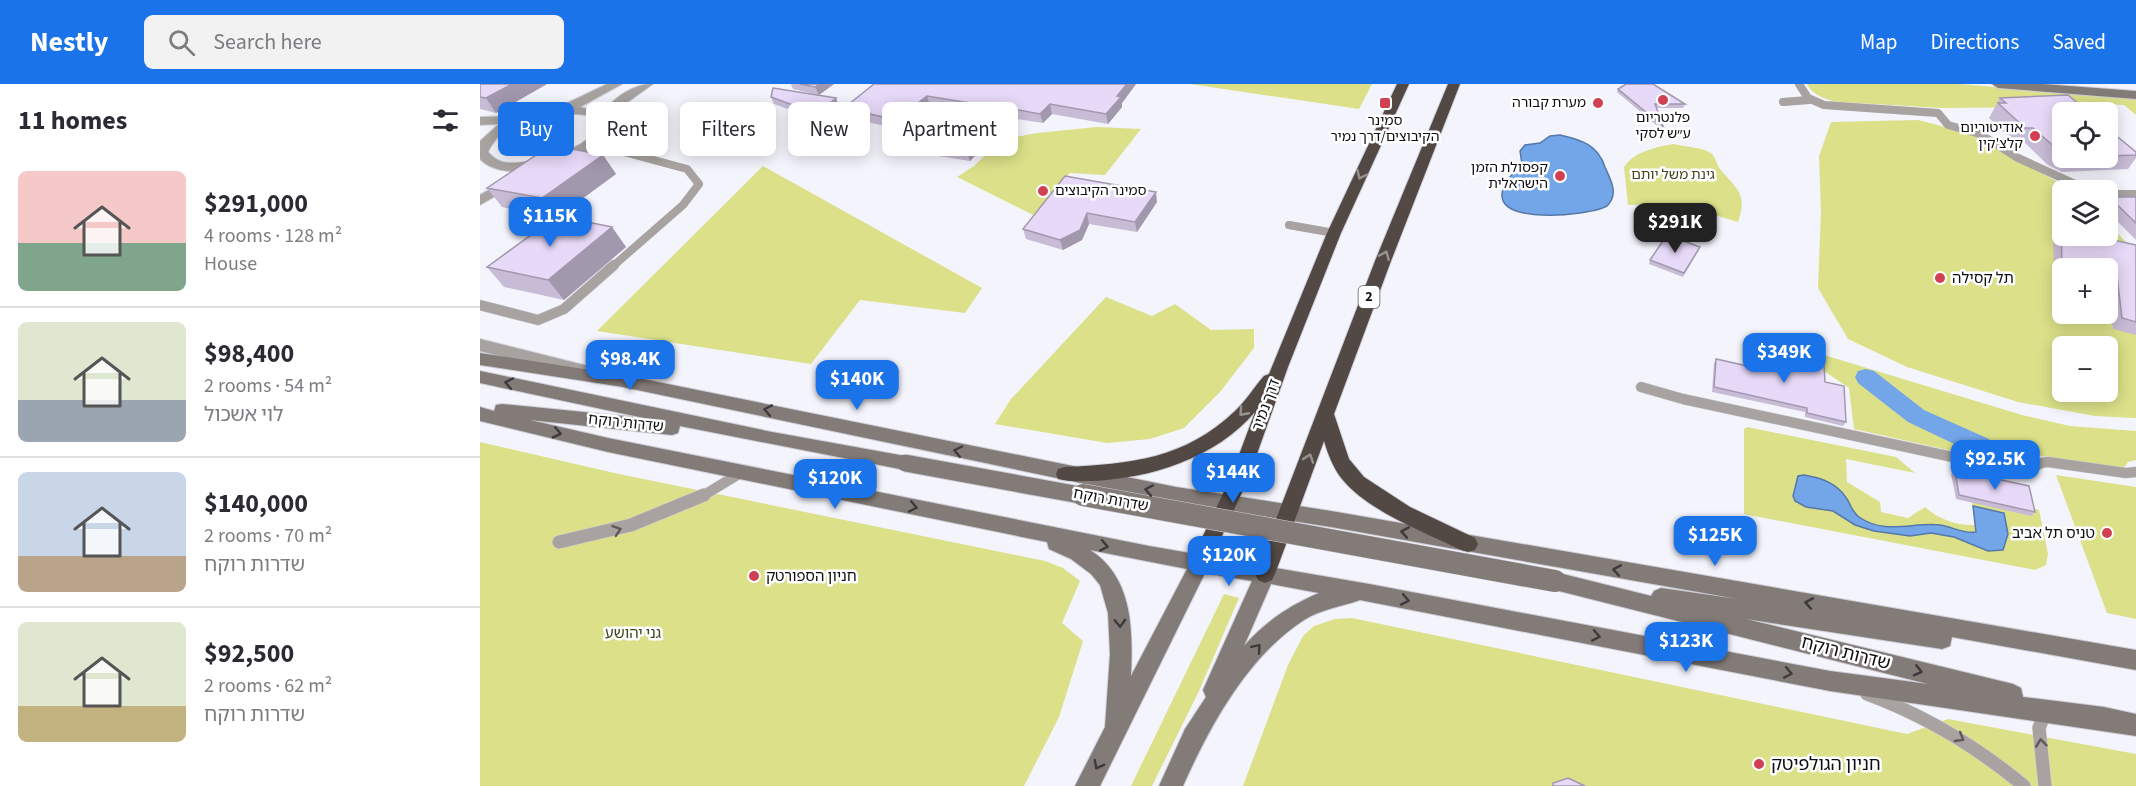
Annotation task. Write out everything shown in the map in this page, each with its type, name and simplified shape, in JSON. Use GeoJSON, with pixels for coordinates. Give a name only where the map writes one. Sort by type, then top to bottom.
{"type":"FeatureCollection","features":[{"type":"Feature","properties":{"kind":"highway","name":"דרך נמיר"},"geometry":{"type":"LineString","coordinates":[[1200,563],[1239,479],[1280,367],[1334,233],[1403,84]]}},
{"type":"Feature","properties":{"kind":"highway","name":"2"},"geometry":{"type":"LineString","coordinates":[[1265,574],[1383,261],[1454,84]]}},
{"type":"Feature","properties":{"kind":"highway"},"geometry":{"type":"LineString","coordinates":[[1065,474],[1124,471],[1151,464],[1203,444],[1242,415],[1280,367]]}},
{"type":"Feature","properties":{"kind":"highway"},"geometry":{"type":"LineString","coordinates":[[1325,412],[1338,454],[1348,474],[1377,497],[1468,544]]}},
{"type":"Feature","properties":{"kind":"main road"},"geometry":{"type":"LineString","coordinates":[[1998,84],[2136,95]]}},
{"type":"Feature","properties":{"kind":"main road"},"geometry":{"type":"LineString","coordinates":[[480,359],[624,381],[1065,474],[2136,660]]}},
{"type":"Feature","properties":{"kind":"main road","name":"שדרות רוקח"},"geometry":{"type":"LineString","coordinates":[[480,377],[772,439],[1555,581],[2136,668]]}},
{"type":"Feature","properties":{"kind":"main road","name":"שדרות רוקח"},"geometry":{"type":"LineString","coordinates":[[480,407],[772,439]]}},
{"type":"Feature","properties":{"kind":"main road"},"geometry":{"type":"LineString","coordinates":[[480,414],[608,445],[1026,531],[1369,592],[1830,681],[2126,723]]}},
{"type":"Feature","properties":{"kind":"main road"},"geometry":{"type":"LineString","coordinates":[[1026,531],[1073,551],[1092,564],[1107,578],[1117,598],[1121,621],[1116,732]]}},
{"type":"Feature","properties":{"kind":"main road","name":"דרך נמיר"},"geometry":{"type":"LineString","coordinates":[[1087,786],[1200,563]]}},
{"type":"Feature","properties":{"kind":"main road"},"geometry":{"type":"LineString","coordinates":[[1171,786],[1265,574]]}},
{"type":"Feature","properties":{"kind":"main road","name":"שדרות רוקח"},"geometry":{"type":"LineString","coordinates":[[1555,581],[2126,723]]}},
{"type":"Feature","properties":{"kind":"main road"},"geometry":{"type":"LineString","coordinates":[[1188,748],[1222,691],[1257,646],[1281,624],[1315,602],[1369,592]]}},
{"type":"Feature","properties":{"kind":"street"},"geometry":{"type":"LineString","coordinates":[[574,104],[616,84]]}},
{"type":"Feature","properties":{"kind":"street"},"geometry":{"type":"LineString","coordinates":[[620,102],[647,84]]}},
{"type":"Feature","properties":{"kind":"street"},"geometry":{"type":"LineString","coordinates":[[480,121],[498,119]]}},
{"type":"Feature","properties":{"kind":"street"},"geometry":{"type":"LineString","coordinates":[[498,131],[481,149],[485,159],[500,165],[542,164]]}},
{"type":"Feature","properties":{"kind":"street"},"geometry":{"type":"LineString","coordinates":[[480,201],[542,164],[577,151],[586,145]]}},
{"type":"Feature","properties":{"kind":"street"},"geometry":{"type":"LineString","coordinates":[[480,345],[624,381]]}},
{"type":"Feature","properties":{"kind":"lane"},"geometry":{"type":"LineString","coordinates":[[1799,84],[1801,92],[1809,100]]}},
{"type":"Feature","properties":{"kind":"lane"},"geometry":{"type":"LineString","coordinates":[[1784,102],[1809,100],[1824,105],[1938,113],[1948,125],[1980,134],[2016,157],[2068,180]]}},
{"type":"Feature","properties":{"kind":"lane"},"geometry":{"type":"LineString","coordinates":[[577,151],[586,151]]}},
{"type":"Feature","properties":{"kind":"lane"},"geometry":{"type":"LineString","coordinates":[[480,305],[538,320],[564,309],[683,205],[699,184],[687,169],[639,156]]}},
{"type":"Feature","properties":{"kind":"lane"},"geometry":{"type":"LineString","coordinates":[[2118,194],[2136,194]]}},
{"type":"Feature","properties":{"kind":"lane"},"geometry":{"type":"LineString","coordinates":[[1288,225],[1334,233]]}},
{"type":"Feature","properties":{"kind":"lane"},"geometry":{"type":"LineString","coordinates":[[1641,387],[1683,399],[2013,470],[2025,472],[2034,469],[2040,462],[2048,462],[2126,473],[2136,472]]}},
{"type":"Feature","properties":{"kind":"lane"},"geometry":{"type":"LineString","coordinates":[[559,542],[606,534],[656,517],[723,486],[742,472]]}},
{"type":"Feature","properties":{"kind":"lane"},"geometry":{"type":"LineString","coordinates":[[1830,681],[1924,716],[1975,747],[2024,786]]}},
{"type":"Feature","properties":{"kind":"lane"},"geometry":{"type":"LineString","coordinates":[[2045,786],[2039,728],[2043,718],[2060,712]]}},
{"type":"Feature","properties":{"kind":"green space"},"geometry":{"type":"Polygon","coordinates":[[[1190,84],[1372,84],[1359,109],[1190,84]]]}},
{"type":"Feature","properties":{"kind":"green space"},"geometry":{"type":"Polygon","coordinates":[[[1807,84],[1960,84],[2136,99],[2136,115],[2124,105],[2118,105],[2118,102],[2052,102],[2052,107],[1941,108],[1840,102],[1821,97],[1807,84]]]}},
{"type":"Feature","properties":{"kind":"green space","name":"תל קסילה"},"geometry":{"type":"Polygon","coordinates":[[[1918,120],[1980,136],[2011,157],[2054,180],[2052,180],[2052,246],[2118,246],[2118,234],[2136,252],[2136,418],[2095,416],[2018,402],[1907,367],[1848,339],[1818,288],[1821,212],[1819,156],[1831,122],[1918,120]]]}},
{"type":"Feature","properties":{"kind":"green space"},"geometry":{"type":"Polygon","coordinates":[[[1097,127],[1141,129],[1105,175],[1070,173],[1033,215],[957,177],[984,156],[1018,156],[1018,137],[1097,127]]]}},
{"type":"Feature","properties":{"kind":"green space","name":"גינת משל יותם"},"geometry":{"type":"Polygon","coordinates":[[[1674,144],[1703,149],[1713,155],[1720,169],[1736,187],[1741,198],[1741,213],[1738,222],[1667,204],[1628,205],[1624,167],[1640,153],[1674,144]]]}},
{"type":"Feature","properties":{"kind":"green space"},"geometry":{"type":"Polygon","coordinates":[[[763,166],[982,288],[965,313],[860,300],[811,364],[597,331],[763,166]]]}},
{"type":"Feature","properties":{"kind":"green space"},"geometry":{"type":"Polygon","coordinates":[[[1106,297],[1152,316],[1175,304],[1211,330],[1254,329],[1254,348],[1220,392],[1184,428],[1150,439],[1107,443],[995,424],[1011,399],[1106,297]]]}},
{"type":"Feature","properties":{"kind":"green space"},"geometry":{"type":"Polygon","coordinates":[[[1824,355],[2022,415],[2070,426],[2136,431],[2136,460],[2128,462],[2124,468],[2035,455],[2006,463],[1854,429],[1849,388],[1824,371],[1824,355]]]}},
{"type":"Feature","properties":{"kind":"green space"},"geometry":{"type":"Polygon","coordinates":[[[1747,427],[1896,457],[1915,473],[1846,459],[1847,482],[1880,502],[1881,512],[1908,518],[1925,507],[1948,521],[1975,525],[1972,503],[2029,507],[2039,510],[2048,554],[2046,565],[2035,570],[1744,514],[1744,429],[1747,427]]]}},
{"type":"Feature","properties":{"kind":"green space","name":"גני יהושע"},"geometry":{"type":"Polygon","coordinates":[[[480,442],[619,474],[1045,561],[1063,568],[1080,581],[1062,623],[1083,641],[1059,717],[1024,786],[480,786],[480,442]]]}},
{"type":"Feature","properties":{"kind":"green space","name":"טניס תל אביב"},"geometry":{"type":"Polygon","coordinates":[[[2056,475],[2136,487],[2136,619],[2107,613],[2056,475]]]}},
{"type":"Feature","properties":{"kind":"green space"},"geometry":{"type":"Polygon","coordinates":[[[1224,594],[1239,598],[1199,691],[1152,786],[1131,786],[1224,594]]]}},
{"type":"Feature","properties":{"kind":"green space"},"geometry":{"type":"Polygon","coordinates":[[[1352,618],[1907,734],[1948,719],[2136,754],[2136,786],[1243,786],[1288,665],[1303,636],[1314,626],[1335,619],[1352,618]]]}},
{"type":"Feature","properties":{"kind":"water"},"geometry":{"type":"Polygon","coordinates":[[[1560,135],[1582,142],[1598,153],[1613,191],[1608,205],[1580,213],[1557,215],[1534,215],[1514,210],[1503,201],[1504,186],[1522,164],[1520,151],[1525,145],[1540,143],[1550,136],[1560,135]]]}},
{"type":"Feature","properties":{"kind":"water"},"geometry":{"type":"Polygon","coordinates":[[[1804,475],[1834,485],[1843,493],[1857,515],[1869,522],[1888,527],[1940,525],[1976,532],[1973,506],[2004,513],[2008,534],[2003,550],[1988,551],[1954,537],[1931,533],[1910,536],[1874,531],[1855,525],[1833,511],[1806,507],[1795,501],[1793,496],[1798,476],[1804,475]]]}},
{"type":"Feature","properties":{"kind":"building"},"geometry":{"type":"Polygon","coordinates":[[[480,84],[512,84],[486,98],[480,97],[480,84]]]}},
{"type":"Feature","properties":{"kind":"building"},"geometry":{"type":"Polygon","coordinates":[[[800,84],[820,84],[815,87],[800,84]]]}},
{"type":"Feature","properties":{"kind":"building"},"geometry":{"type":"Polygon","coordinates":[[[874,84],[1127,84],[1117,96],[1121,97],[1106,114],[1050,104],[1040,114],[1018,110],[1018,102],[964,102],[927,96],[919,102],[882,102],[882,117],[870,114],[870,102],[852,102],[874,84]]]}},
{"type":"Feature","properties":{"kind":"building","name":"פלנטריום ע״ש לסקי"},"geometry":{"type":"Polygon","coordinates":[[[1626,84],[1653,84],[1685,104],[1655,104],[1663,126],[1618,89],[1626,84]]]}},
{"type":"Feature","properties":{"kind":"building"},"geometry":{"type":"Polygon","coordinates":[[[773,88],[836,98],[831,102],[788,103],[771,97],[773,88]]]}},
{"type":"Feature","properties":{"kind":"building"},"geometry":{"type":"Polygon","coordinates":[[[2068,95],[2076,102],[2052,102],[2052,144],[2033,128],[2025,128],[1998,103],[2006,103],[2000,98],[2068,95]]]}},
{"type":"Feature","properties":{"kind":"building"},"geometry":{"type":"Polygon","coordinates":[[[2118,137],[2136,152],[2136,155],[2118,156],[2118,137]]]}},
{"type":"Feature","properties":{"kind":"building"},"geometry":{"type":"Polygon","coordinates":[[[574,149],[586,152],[586,156],[602,156],[542,198],[487,188],[535,156],[574,156],[574,149]]]}},
{"type":"Feature","properties":{"kind":"building"},"geometry":{"type":"Polygon","coordinates":[[[1065,176],[1156,192],[1135,222],[1087,213],[1080,230],[1060,240],[1023,229],[1065,176]]]}},
{"type":"Feature","properties":{"kind":"building"},"geometry":{"type":"Polygon","coordinates":[[[2118,197],[2136,197],[2136,223],[2118,206],[2118,197]]]}},
{"type":"Feature","properties":{"kind":"building"},"geometry":{"type":"Polygon","coordinates":[[[557,216],[612,227],[548,280],[487,267],[557,216]]]}},
{"type":"Feature","properties":{"kind":"building"},"geometry":{"type":"Polygon","coordinates":[[[1667,235],[1700,247],[1684,273],[1650,260],[1667,235]]]}},
{"type":"Feature","properties":{"kind":"building"},"geometry":{"type":"Polygon","coordinates":[[[2118,241],[2136,245],[2136,322],[2122,318],[2118,258],[2062,258],[2062,246],[2118,246],[2118,241]]]}},
{"type":"Feature","properties":{"kind":"building"},"geometry":{"type":"Polygon","coordinates":[[[1752,350],[1824,365],[1825,382],[1844,386],[1846,422],[1807,413],[1807,408],[1714,387],[1716,359],[1752,367],[1752,350]]]}},
{"type":"Feature","properties":{"kind":"building"},"geometry":{"type":"Polygon","coordinates":[[[1955,470],[2029,486],[2035,512],[1959,495],[1955,470]]]}},
{"type":"Feature","properties":{"kind":"building"},"geometry":{"type":"Polygon","coordinates":[[[1568,778],[1585,786],[1553,786],[1553,783],[1568,778]]]}},
{"type":"Feature","properties":{"kind":"waterway"},"geometry":{"type":"LineString","coordinates":[[1866,377],[1916,416],[1980,446],[1988,482]]}},
{"type":"Feature","properties":{"kind":"place","name":"פלנטריום ע״ש לסקי"},"geometry":{"type":"Point","coordinates":[1663,100]}},
{"type":"Feature","properties":{"kind":"place","name":"סמינר הקיבוצים/דרך נמיר"},"geometry":{"type":"Point","coordinates":[1385,103]}},
{"type":"Feature","properties":{"kind":"place","name":"מערת קבורה"},"geometry":{"type":"Point","coordinates":[1598,103]}},
{"type":"Feature","properties":{"kind":"place","name":"אודיטוריום קלצ'קין"},"geometry":{"type":"Point","coordinates":[2035,136]}},
{"type":"Feature","properties":{"kind":"place","name":"קפסולת הזמן הישראלית"},"geometry":{"type":"Point","coordinates":[1560,176]}},
{"type":"Feature","properties":{"kind":"place","name":"סמינר הקיבוצים"},"geometry":{"type":"Point","coordinates":[1043,191]}},
{"type":"Feature","properties":{"kind":"place","name":"תל קסילה"},"geometry":{"type":"Point","coordinates":[1940,278]}},
{"type":"Feature","properties":{"kind":"place","name":"טניס תל אביב"},"geometry":{"type":"Point","coordinates":[2107,533]}},
{"type":"Feature","properties":{"kind":"place","name":"חניון הספורטק"},"geometry":{"type":"Point","coordinates":[754,576]}},
{"type":"Feature","properties":{"kind":"place","name":"חניון הגולפיטק"},"geometry":{"type":"Point","coordinates":[1759,764]}}]}
